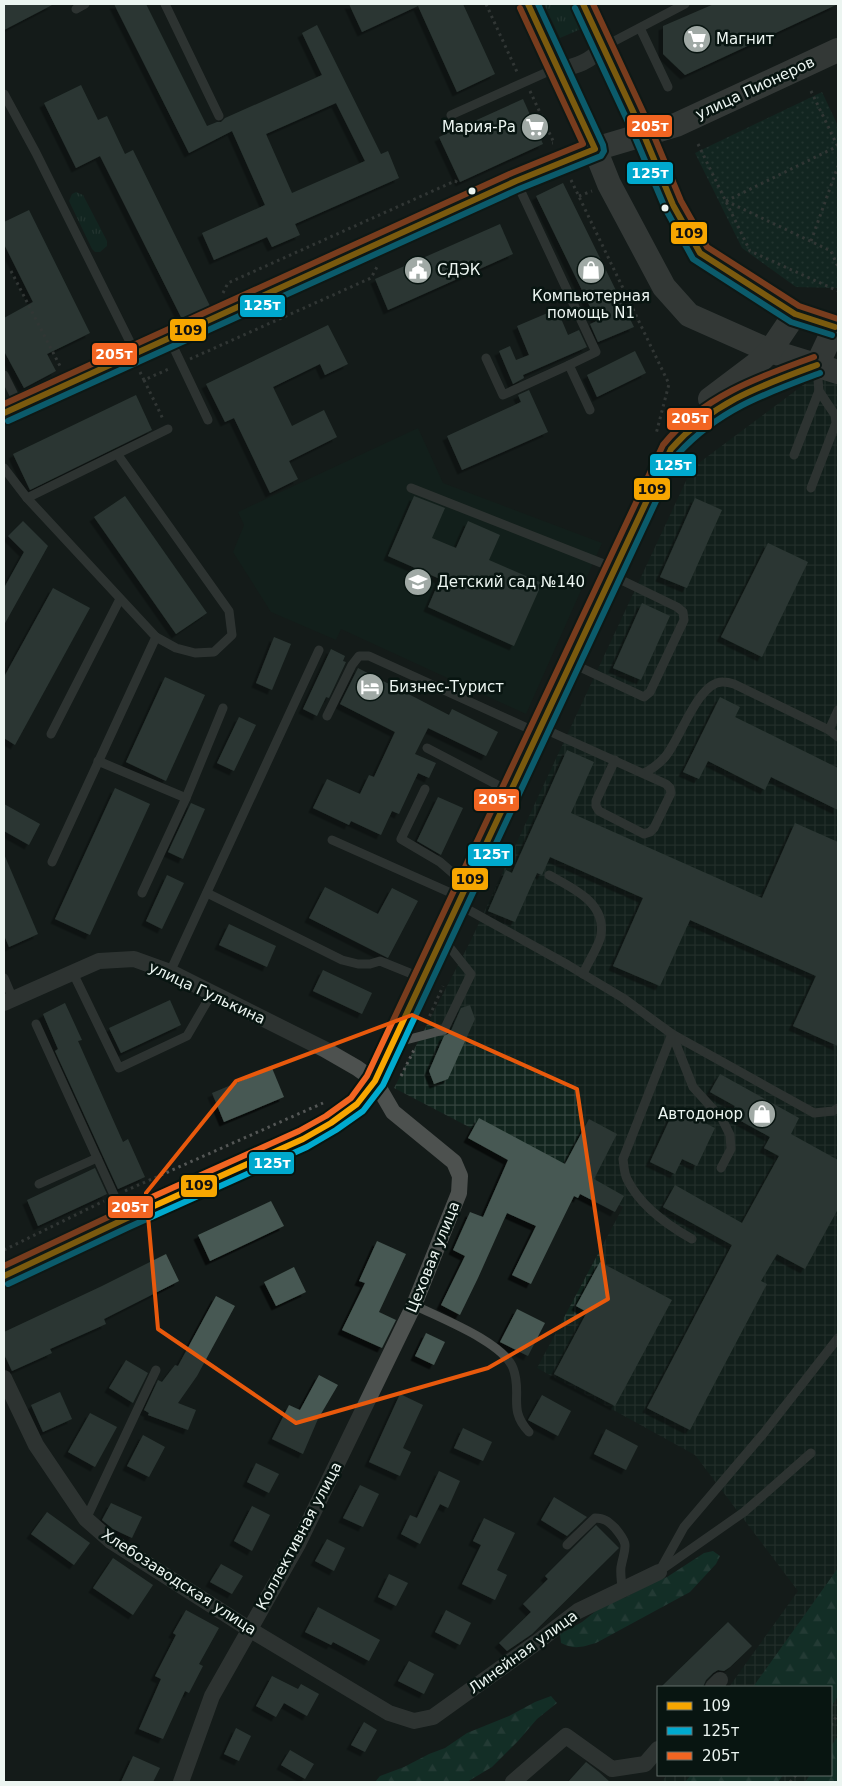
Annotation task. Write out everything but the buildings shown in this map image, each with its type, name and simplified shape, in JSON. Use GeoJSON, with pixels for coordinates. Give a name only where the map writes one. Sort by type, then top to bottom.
{"type":"FeatureCollection","features":[{"type":"Feature","properties":{"kind":"main road"},"geometry":{"type":"LineString","coordinates":[[528,4],[613,192],[664,287],[689,315],[770,351],[827,369]]}},
{"type":"Feature","properties":{"kind":"main road"},"geometry":{"type":"LineString","coordinates":[[583,4],[643,133],[673,205],[700,254],[795,314],[837,326],[827,369]]}},
{"type":"Feature","properties":{"kind":"main road","name":"улица Пионеров"},"geometry":{"type":"LineString","coordinates":[[11,409],[137,360],[170,339],[516,181],[595,149],[643,133],[676,125],[838,50]]}},
{"type":"Feature","properties":{"kind":"main road"},"geometry":{"type":"LineString","coordinates":[[4,1276],[303,1139],[332,1123],[357,1104],[375,1081],[671,449],[707,401],[759,362],[770,351],[795,314]]}},
{"type":"Feature","properties":{"kind":"main road"},"geometry":{"type":"LineString","coordinates":[[684,433],[701,418],[755,389],[827,369]]}},
{"type":"Feature","properties":{"kind":"street"},"geometry":{"type":"LineString","coordinates":[[558,70],[585,62],[597,54],[602,47]]}},
{"type":"Feature","properties":{"kind":"street","name":"улица Гулькина"},"geometry":{"type":"LineString","coordinates":[[8,1001],[99,962],[134,959],[170,972],[324,1049],[375,1081]]}},
{"type":"Feature","properties":{"kind":"street","name":"Цеховая улица"},"geometry":{"type":"LineString","coordinates":[[375,1081],[393,1112],[454,1162],[460,1176],[459,1193],[414,1305],[382,1372]]}},
{"type":"Feature","properties":{"kind":"street","name":"Коллективная улица"},"geometry":{"type":"LineString","coordinates":[[181,1782],[212,1696],[298,1544],[382,1372]]}},
{"type":"Feature","properties":{"kind":"street","name":"Хлебозаводская улица"},"geometry":{"type":"LineString","coordinates":[[4,1378],[36,1445],[86,1519],[111,1541],[249,1629],[389,1713]]}},
{"type":"Feature","properties":{"kind":"street","name":"Линейная улица"},"geometry":{"type":"LineString","coordinates":[[389,1713],[414,1721],[433,1718],[578,1611],[659,1572]]}},
{"type":"Feature","properties":{"kind":"street"},"geometry":{"type":"LineString","coordinates":[[513,1782],[566,1736],[612,1768],[645,1764],[657,1750]]}},
{"type":"Feature","properties":{"kind":"lane"},"geometry":{"type":"LineString","coordinates":[[76,9],[85,4]]}},
{"type":"Feature","properties":{"kind":"lane"},"geometry":{"type":"LineString","coordinates":[[165,4],[219,116]]}},
{"type":"Feature","properties":{"kind":"lane"},"geometry":{"type":"LineString","coordinates":[[602,47],[685,4]]}},
{"type":"Feature","properties":{"kind":"lane"},"geometry":{"type":"LineString","coordinates":[[640,28],[668,87]]}},
{"type":"Feature","properties":{"kind":"lane"},"geometry":{"type":"LineString","coordinates":[[451,115],[545,73],[558,70]]}},
{"type":"Feature","properties":{"kind":"lane"},"geometry":{"type":"LineString","coordinates":[[4,94],[36,153],[137,360]]}},
{"type":"Feature","properties":{"kind":"lane"},"geometry":{"type":"LineString","coordinates":[[486,358],[503,394],[596,352],[516,181]]}},
{"type":"Feature","properties":{"kind":"lane"},"geometry":{"type":"LineString","coordinates":[[170,339],[208,420]]}},
{"type":"Feature","properties":{"kind":"lane"},"geometry":{"type":"LineString","coordinates":[[569,365],[590,410]]}},
{"type":"Feature","properties":{"kind":"lane"},"geometry":{"type":"LineString","coordinates":[[794,454],[827,369]]}},
{"type":"Feature","properties":{"kind":"lane"},"geometry":{"type":"LineString","coordinates":[[4,375],[11,409]]}},
{"type":"Feature","properties":{"kind":"lane"},"geometry":{"type":"LineString","coordinates":[[811,488],[836,423],[835,415],[819,391]]}},
{"type":"Feature","properties":{"kind":"lane"},"geometry":{"type":"LineString","coordinates":[[27,498],[168,429]]}},
{"type":"Feature","properties":{"kind":"lane"},"geometry":{"type":"LineString","coordinates":[[5,474],[156,637],[176,648],[186,651],[196,653],[214,652],[232,636],[229,611],[118,455]]}},
{"type":"Feature","properties":{"kind":"lane"},"geometry":{"type":"LineString","coordinates":[[410,488],[613,572],[677,606],[683,612],[684,620],[650,692],[644,697],[570,662]]}},
{"type":"Feature","properties":{"kind":"lane"},"geometry":{"type":"LineString","coordinates":[[51,734],[120,599]]}},
{"type":"Feature","properties":{"kind":"lane"},"geometry":{"type":"LineString","coordinates":[[52,862],[156,637]]}},
{"type":"Feature","properties":{"kind":"lane"},"geometry":{"type":"LineString","coordinates":[[170,972],[319,650]]}},
{"type":"Feature","properties":{"kind":"lane"},"geometry":{"type":"LineString","coordinates":[[327,716],[352,665],[359,656],[369,656],[538,730],[615,760],[666,784],[670,788],[671,793],[654,828],[650,832],[644,834],[599,811],[596,806],[596,801],[615,760]]}},
{"type":"Feature","properties":{"kind":"lane"},"geometry":{"type":"LineString","coordinates":[[644,773],[666,756],[698,698],[713,685],[722,681],[734,684],[828,730],[838,737]]}},
{"type":"Feature","properties":{"kind":"lane"},"geometry":{"type":"LineString","coordinates":[[142,892],[186,798],[223,708]]}},
{"type":"Feature","properties":{"kind":"lane"},"geometry":{"type":"LineString","coordinates":[[828,730],[838,710]]}},
{"type":"Feature","properties":{"kind":"lane"},"geometry":{"type":"LineString","coordinates":[[427,748],[509,792]]}},
{"type":"Feature","properties":{"kind":"lane"},"geometry":{"type":"LineString","coordinates":[[98,761],[186,798]]}},
{"type":"Feature","properties":{"kind":"lane"},"geometry":{"type":"LineString","coordinates":[[425,789],[401,839],[440,862],[455,876],[462,894]]}},
{"type":"Feature","properties":{"kind":"lane"},"geometry":{"type":"LineString","coordinates":[[332,840],[462,894],[582,974],[623,998],[672,1034],[814,1113],[833,1112],[838,1108]]}},
{"type":"Feature","properties":{"kind":"lane"},"geometry":{"type":"LineString","coordinates":[[549,874],[582,893],[594,905],[600,919],[601,936],[582,974]]}},
{"type":"Feature","properties":{"kind":"lane"},"geometry":{"type":"LineString","coordinates":[[207,893],[342,960],[358,964],[370,964],[380,961],[422,978]]}},
{"type":"Feature","properties":{"kind":"lane"},"geometry":{"type":"LineString","coordinates":[[393,1043],[444,1030],[471,974],[442,936]]}},
{"type":"Feature","properties":{"kind":"lane"},"geometry":{"type":"LineString","coordinates":[[73,973],[119,1068],[187,1036],[212,993]]}},
{"type":"Feature","properties":{"kind":"lane"},"geometry":{"type":"LineString","coordinates":[[4,978],[8,1001]]}},
{"type":"Feature","properties":{"kind":"lane"},"geometry":{"type":"LineString","coordinates":[[36,1024],[125,1219]]}},
{"type":"Feature","properties":{"kind":"lane"},"geometry":{"type":"LineString","coordinates":[[672,1034],[693,1087],[722,1119],[730,1135],[731,1149],[721,1168]]}},
{"type":"Feature","properties":{"kind":"lane"},"geometry":{"type":"LineString","coordinates":[[672,1034],[622,1159],[626,1177],[638,1196],[672,1228],[692,1239]]}},
{"type":"Feature","properties":{"kind":"lane"},"geometry":{"type":"LineString","coordinates":[[39,1184],[97,1158]]}},
{"type":"Feature","properties":{"kind":"lane"},"geometry":{"type":"LineString","coordinates":[[414,1305],[490,1343],[506,1356],[513,1368],[516,1384],[516,1411],[520,1423],[530,1432]]}},
{"type":"Feature","properties":{"kind":"lane"},"geometry":{"type":"LineString","coordinates":[[659,1572],[684,1527],[763,1434],[838,1338]]}},
{"type":"Feature","properties":{"kind":"lane"},"geometry":{"type":"LineString","coordinates":[[86,1519],[156,1370]]}},
{"type":"Feature","properties":{"kind":"lane"},"geometry":{"type":"LineString","coordinates":[[659,1572],[744,1512],[811,1453]]}},
{"type":"Feature","properties":{"kind":"lane"},"geometry":{"type":"LineString","coordinates":[[567,1546],[595,1518],[603,1518],[625,1540],[626,1551],[621,1569],[622,1590]]}},
{"type":"Feature","properties":{"kind":"path"},"geometry":{"type":"LineString","coordinates":[[725,201],[838,147],[811,91]]}},
{"type":"Feature","properties":{"kind":"path"},"geometry":{"type":"LineString","coordinates":[[698,144],[750,251],[838,291]]}},
{"type":"Feature","properties":{"kind":"path"},"geometry":{"type":"LineString","coordinates":[[810,241],[838,166]]}},
{"type":"Feature","properties":{"kind":"path"},"geometry":{"type":"LineString","coordinates":[[569,176],[669,384],[654,442]]}},
{"type":"Feature","properties":{"kind":"path"},"geometry":{"type":"LineString","coordinates":[[579,196],[597,189]]}},
{"type":"Feature","properties":{"kind":"path"},"geometry":{"type":"LineString","coordinates":[[725,201],[831,251],[838,267]]}},
{"type":"Feature","properties":{"kind":"path"},"geometry":{"type":"LineString","coordinates":[[144,380],[372,278],[376,267],[385,263]]}},
{"type":"Feature","properties":{"kind":"path"},"geometry":{"type":"LineString","coordinates":[[11,271],[64,374]]}},
{"type":"Feature","properties":{"kind":"path"},"geometry":{"type":"LineString","coordinates":[[137,360],[144,380],[168,429]]}},
{"type":"Feature","properties":{"kind":"path"},"geometry":{"type":"LineString","coordinates":[[4,1250],[114,1196],[329,1100]]}},
{"type":"Feature","properties":{"kind":"highlighted area"},"geometry":{"type":"Polygon","coordinates":[[[412,1015],[577,1089],[608,1299],[488,1368],[296,1423],[158,1329],[146,1193],[236,1081],[412,1015]]]}},
{"type":"Feature","properties":{"kind":"shaded area"},"geometry":{"type":"Polygon","coordinates":[[[823,370],[838,375],[838,1782],[661,1782],[666,1776],[832,1776],[832,1686],[730,1686],[798,1591],[695,1455],[537,1368],[623,1207],[394,1088],[471,940],[692,468],[823,370]]]}},
{"type":"Feature","properties":{"kind":"shaded area","name":"Детский сад №140"},"geometry":{"type":"Polygon","coordinates":[[[418,428],[443,483],[602,543],[526,714],[341,629],[336,640],[271,612],[233,552],[244,525],[238,512],[418,428]]]}},
{"type":"Feature","properties":{"kind":"green space"},"geometry":{"type":"Polygon","coordinates":[[[544,4],[569,4],[581,29],[560,38],[544,4]]]}},
{"type":"Feature","properties":{"kind":"green space"},"geometry":{"type":"Polygon","coordinates":[[[822,92],[838,126],[838,288],[796,287],[742,248],[695,153],[822,92]]]}},
{"type":"Feature","properties":{"kind":"green space"},"geometry":{"type":"Polygon","coordinates":[[[76,192],[83,195],[107,241],[107,246],[100,252],[95,252],[92,249],[69,201],[72,194],[76,192]]]}},
{"type":"Feature","properties":{"kind":"green space"},"geometry":{"type":"Polygon","coordinates":[[[713,1551],[720,1556],[716,1564],[690,1592],[596,1643],[575,1647],[561,1643],[560,1634],[582,1622],[602,1606],[626,1597],[651,1583],[667,1577],[704,1553],[713,1551]]]}},
{"type":"Feature","properties":{"kind":"green space"},"geometry":{"type":"Polygon","coordinates":[[[838,1568],[838,1696],[832,1705],[832,1686],[754,1686],[838,1568]]]}},
{"type":"Feature","properties":{"kind":"green space"},"geometry":{"type":"Polygon","coordinates":[[[551,1696],[557,1703],[537,1719],[492,1767],[467,1782],[375,1782],[380,1776],[445,1748],[467,1733],[551,1696]]]}},
{"type":"Feature","properties":{"kind":"green space"},"geometry":{"type":"Polygon","coordinates":[[[838,1736],[838,1782],[805,1782],[809,1776],[832,1776],[832,1745],[838,1736]]]}},
{"type":"Feature","properties":{"kind":"green space"},"geometry":{"type":"Polygon","coordinates":[[[690,1776],[782,1776],[778,1782],[685,1782],[690,1776]]]}},
{"type":"Feature","properties":{"kind":"transit line","name":"109"},"geometry":{"type":"LineString","coordinates":[[4,413],[516,181],[595,149],[528,4]]}},
{"type":"Feature","properties":{"kind":"transit line","name":"125т"},"geometry":{"type":"LineString","coordinates":[[8,421],[519,189],[601,156],[604,151],[603,145],[538,4]]}},
{"type":"Feature","properties":{"kind":"transit line","name":"109"},"geometry":{"type":"LineString","coordinates":[[583,4],[643,133],[673,205],[700,253],[795,314],[835,327]]}},
{"type":"Feature","properties":{"kind":"transit line","name":"205т"},"geometry":{"type":"LineString","coordinates":[[593,4],[651,129],[681,201],[707,247],[799,306],[838,319]]}},
{"type":"Feature","properties":{"kind":"transit line","name":"205т"},"geometry":{"type":"LineString","coordinates":[[4,404],[512,173],[583,144],[520,8]]}},
{"type":"Feature","properties":{"kind":"transit line","name":"125т"},"geometry":{"type":"LineString","coordinates":[[575,8],[635,137],[665,208],[693,259],[791,322],[832,335]]}},
{"type":"Feature","properties":{"kind":"transit line","name":"205т"},"geometry":{"type":"LineString","coordinates":[[4,1266],[299,1131],[326,1116],[351,1098],[367,1076],[663,445],[678,428],[713,401],[772,372],[814,357]]}},
{"type":"Feature","properties":{"kind":"transit line","name":"109"},"geometry":{"type":"LineString","coordinates":[[4,1276],[303,1139],[331,1123],[357,1104],[375,1081],[671,449],[704,419],[738,397],[817,365]]}},
{"type":"Feature","properties":{"kind":"transit line","name":"125т"},"geometry":{"type":"LineString","coordinates":[[8,1284],[307,1147],[363,1111],[383,1085],[678,454],[693,439],[726,414],[762,396],[820,373]]}},
{"type":"Feature","properties":{"kind":"place","name":"Магнит"},"geometry":{"type":"Point","coordinates":[697,39]}},
{"type":"Feature","properties":{"kind":"place","name":"Мария-Ра"},"geometry":{"type":"Point","coordinates":[535,127]}},
{"type":"Feature","properties":{"kind":"place","name":"СДЭК"},"geometry":{"type":"Point","coordinates":[418,270]}},
{"type":"Feature","properties":{"kind":"place","name":"Компьютерная помощь N1"},"geometry":{"type":"Point","coordinates":[591,270]}},
{"type":"Feature","properties":{"kind":"place","name":"Детский сад №140"},"geometry":{"type":"Point","coordinates":[418,582]}},
{"type":"Feature","properties":{"kind":"place","name":"Бизнес-Турист"},"geometry":{"type":"Point","coordinates":[370,687]}},
{"type":"Feature","properties":{"kind":"place","name":"Автодонор"},"geometry":{"type":"Point","coordinates":[762,1114]}}]}
